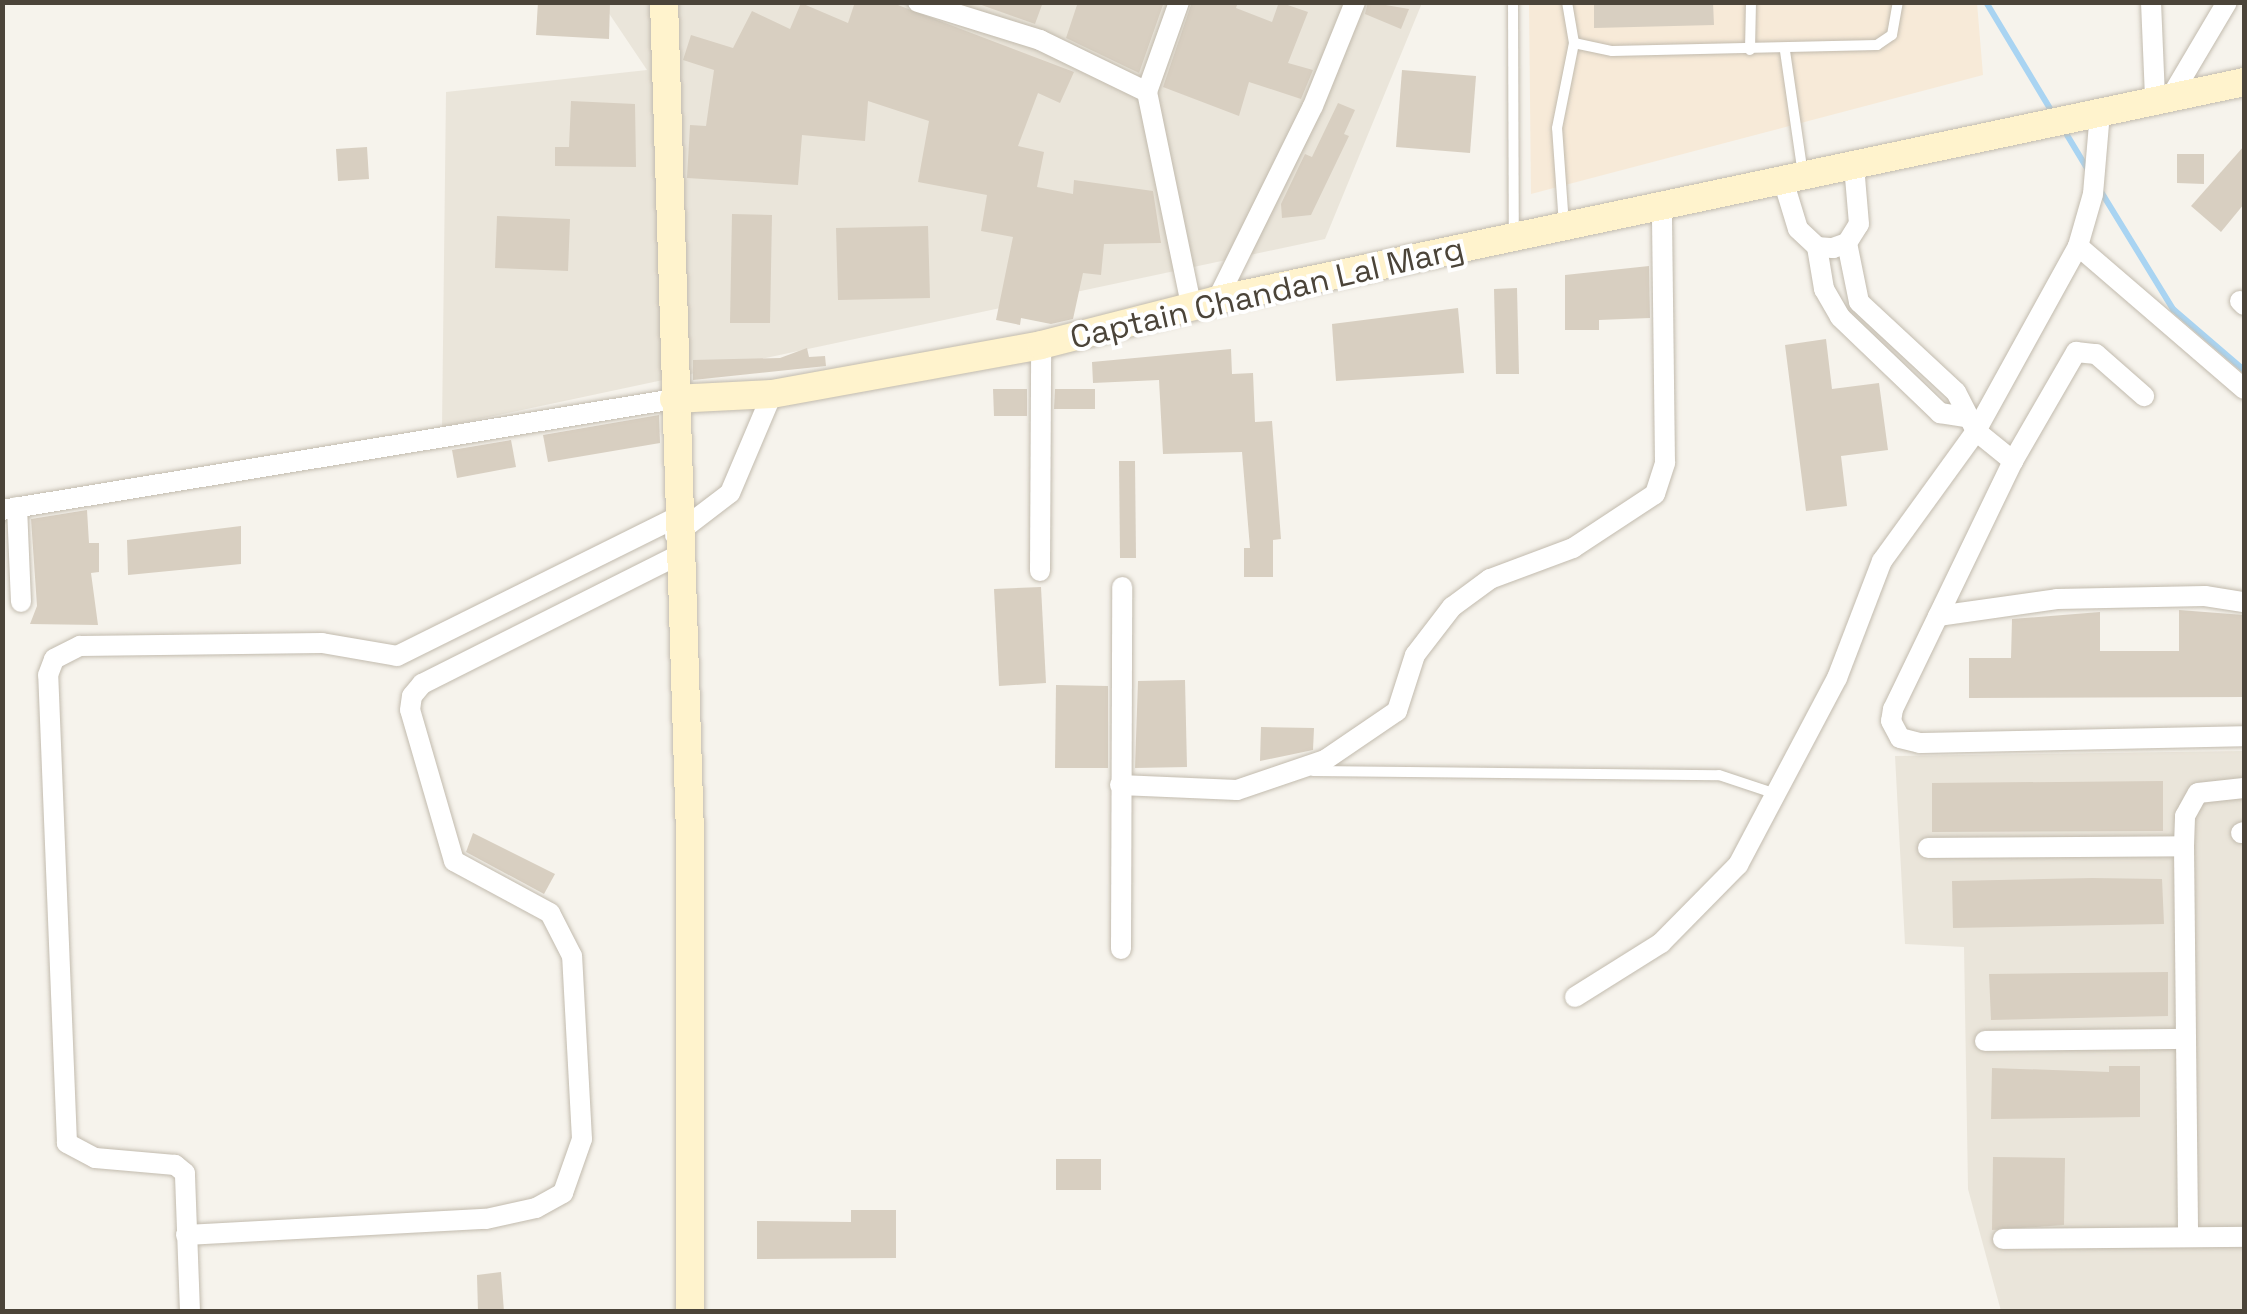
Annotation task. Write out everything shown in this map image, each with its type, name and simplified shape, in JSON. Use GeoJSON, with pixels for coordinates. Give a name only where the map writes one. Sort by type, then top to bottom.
{"type":"FeatureCollection","features":[{"type":"Feature","properties":{"kind":"street"},"geometry":{"type":"LineString","coordinates":[[664,2],[676,536],[690,834],[690,1312]]}},
{"type":"Feature","properties":{"kind":"street"},"geometry":{"type":"LineString","coordinates":[[918,2],[1040,40],[1146,92]]}},
{"type":"Feature","properties":{"kind":"street"},"geometry":{"type":"LineString","coordinates":[[1179,2],[1146,92],[1205,305]]}},
{"type":"Feature","properties":{"kind":"street"},"geometry":{"type":"LineString","coordinates":[[1205,305],[1313,106],[1356,2]]}},
{"type":"Feature","properties":{"kind":"street"},"geometry":{"type":"LineString","coordinates":[[2151,2],[2164,96]]}},
{"type":"Feature","properties":{"kind":"street"},"geometry":{"type":"LineString","coordinates":[[2164,96],[2227,2]]}},
{"type":"Feature","properties":{"kind":"street","name":"Captain Chandan Lal Marg"},"geometry":{"type":"LineString","coordinates":[[674,399],[772,394],[1041,345],[1564,226],[2244,82]]}},
{"type":"Feature","properties":{"kind":"street"},"geometry":{"type":"LineString","coordinates":[[1575,997],[1629,968],[1690,918],[1738,866],[1773,793],[1838,678],[1882,561],[1971,424],[2078,246],[2077,230],[2093,194],[2095,169],[2086,116]]}},
{"type":"Feature","properties":{"kind":"street"},"geometry":{"type":"LineString","coordinates":[[1854,166],[1859,224],[1847,243],[1860,302],[1956,392],[1971,424]]}},
{"type":"Feature","properties":{"kind":"street"},"geometry":{"type":"LineString","coordinates":[[1793,178],[1798,230],[1817,247],[1824,289],[1840,317],[1940,413],[1971,424],[2013,461]]}},
{"type":"Feature","properties":{"kind":"street"},"geometry":{"type":"LineString","coordinates":[[1120,785],[1237,790],[1302,770],[1397,711],[1415,654],[1452,607],[1490,579],[1573,548],[1654,494],[1664,463],[1668,345],[1662,206]]}},
{"type":"Feature","properties":{"kind":"street"},"geometry":{"type":"LineString","coordinates":[[1817,247],[1847,243]]}},
{"type":"Feature","properties":{"kind":"street"},"geometry":{"type":"LineString","coordinates":[[2078,246],[2244,389]]}},
{"type":"Feature","properties":{"kind":"street"},"geometry":{"type":"LineString","coordinates":[[1040,571],[1041,345]]}},
{"type":"Feature","properties":{"kind":"street"},"geometry":{"type":"LineString","coordinates":[[2144,396],[2096,354],[2076,352],[2013,461],[1893,709],[1894,730],[1908,742],[2244,736]]}},
{"type":"Feature","properties":{"kind":"street"},"geometry":{"type":"LineString","coordinates":[[186,1235],[486,1219],[536,1208],[563,1193],[582,1139],[572,956],[550,914],[454,861],[412,696],[422,684],[676,536],[730,493],[772,394]]}},
{"type":"Feature","properties":{"kind":"street"},"geometry":{"type":"LineString","coordinates":[[21,602],[10,509],[674,399]]}},
{"type":"Feature","properties":{"kind":"street"},"geometry":{"type":"LineString","coordinates":[[190,1312],[185,1172],[175,1166],[95,1158],[66,1144],[48,674],[54,658],[80,646],[322,643],[397,656],[676,536]]}},
{"type":"Feature","properties":{"kind":"street"},"geometry":{"type":"LineString","coordinates":[[1120,949],[1122,587]]}},
{"type":"Feature","properties":{"kind":"street"},"geometry":{"type":"LineString","coordinates":[[1938,616],[2056,599],[2205,596],[2244,602]]}},
{"type":"Feature","properties":{"kind":"street"},"geometry":{"type":"LineString","coordinates":[[2188,1237],[2186,816],[2198,793],[2225,785],[2244,788]]}},
{"type":"Feature","properties":{"kind":"street"},"geometry":{"type":"LineString","coordinates":[[1928,848],[2184,846]]}},
{"type":"Feature","properties":{"kind":"street"},"geometry":{"type":"LineString","coordinates":[[1985,1042],[2186,1038]]}},
{"type":"Feature","properties":{"kind":"street"},"geometry":{"type":"LineString","coordinates":[[2003,1240],[2244,1237]]}},
{"type":"Feature","properties":{"kind":"lane"},"geometry":{"type":"LineString","coordinates":[[1513,2],[1514,238]]}},
{"type":"Feature","properties":{"kind":"lane"},"geometry":{"type":"LineString","coordinates":[[1564,226],[1557,128],[1574,43],[1567,2]]}},
{"type":"Feature","properties":{"kind":"lane"},"geometry":{"type":"LineString","coordinates":[[1750,50],[1751,2]]}},
{"type":"Feature","properties":{"kind":"lane"},"geometry":{"type":"LineString","coordinates":[[1574,43],[1584,50],[1785,50],[1877,45],[1892,35],[1898,2]]}},
{"type":"Feature","properties":{"kind":"lane"},"geometry":{"type":"LineString","coordinates":[[1785,50],[1793,178]]}},
{"type":"Feature","properties":{"kind":"lane"},"geometry":{"type":"LineString","coordinates":[[1302,770],[1719,775],[1773,793]]}},
{"type":"Feature","properties":{"kind":"shaded area"},"geometry":{"type":"Polygon","coordinates":[[[602,3],[1422,3],[1325,239],[442,427],[446,92],[647,70],[602,3]]]}},
{"type":"Feature","properties":{"kind":"shaded area"},"geometry":{"type":"Polygon","coordinates":[[[1529,3],[1977,3],[1983,75],[1531,194],[1529,3]]]}},
{"type":"Feature","properties":{"kind":"shaded area"},"geometry":{"type":"Polygon","coordinates":[[[2244,751],[2244,1311],[2001,1311],[1968,1189],[1964,947],[1905,944],[1895,756],[2244,751]]]}},
{"type":"Feature","properties":{"kind":"building"},"geometry":{"type":"Polygon","coordinates":[[[538,2],[610,2],[609,39],[536,35],[538,2]]]}},
{"type":"Feature","properties":{"kind":"building"},"geometry":{"type":"Polygon","coordinates":[[[855,2],[890,2],[1074,72],[1060,103],[1038,93],[1018,146],[1044,152],[1037,187],[1073,194],[1074,180],[1153,191],[1161,243],[1104,244],[1101,275],[1083,273],[1073,319],[1051,324],[1021,318],[1020,325],[996,320],[1013,237],[981,231],[987,195],[918,182],[929,121],[868,101],[865,141],[802,135],[798,185],[687,178],[690,125],[706,126],[714,70],[683,60],[691,35],[733,48],[752,11],[790,29],[801,3],[848,23],[855,2]]]}},
{"type":"Feature","properties":{"kind":"building"},"geometry":{"type":"Polygon","coordinates":[[[973,2],[1043,2],[1035,24],[973,2]]]}},
{"type":"Feature","properties":{"kind":"building"},"geometry":{"type":"Polygon","coordinates":[[[1078,2],[1164,2],[1139,73],[1066,38],[1078,2]]]}},
{"type":"Feature","properties":{"kind":"building"},"geometry":{"type":"Polygon","coordinates":[[[1192,2],[1238,2],[1236,8],[1272,22],[1279,2],[1308,12],[1288,63],[1313,70],[1301,99],[1249,82],[1239,116],[1163,87],[1192,2]]]}},
{"type":"Feature","properties":{"kind":"building"},"geometry":{"type":"Polygon","coordinates":[[[1368,2],[1409,9],[1401,29],[1365,14],[1368,2]]]}},
{"type":"Feature","properties":{"kind":"building"},"geometry":{"type":"Polygon","coordinates":[[[1594,2],[1713,2],[1714,25],[1594,28],[1594,2]]]}},
{"type":"Feature","properties":{"kind":"building"},"geometry":{"type":"Polygon","coordinates":[[[1402,70],[1476,76],[1470,153],[1396,147],[1402,70]]]}},
{"type":"Feature","properties":{"kind":"building"},"geometry":{"type":"Polygon","coordinates":[[[571,101],[635,104],[636,167],[555,166],[555,147],[569,147],[571,101]]]}},
{"type":"Feature","properties":{"kind":"building"},"geometry":{"type":"Polygon","coordinates":[[[1338,103],[1355,110],[1344,134],[1349,136],[1311,215],[1282,218],[1281,204],[1305,154],[1312,157],[1338,103]]]}},
{"type":"Feature","properties":{"kind":"building"},"geometry":{"type":"Polygon","coordinates":[[[2244,146],[2244,204],[2221,232],[2191,206],[2244,146]]]}},
{"type":"Feature","properties":{"kind":"building"},"geometry":{"type":"Polygon","coordinates":[[[367,147],[369,179],[338,181],[336,149],[367,147]]]}},
{"type":"Feature","properties":{"kind":"building"},"geometry":{"type":"Polygon","coordinates":[[[2177,154],[2204,154],[2204,184],[2177,183],[2177,154]]]}},
{"type":"Feature","properties":{"kind":"building"},"geometry":{"type":"Polygon","coordinates":[[[732,214],[772,215],[770,323],[730,323],[732,214]]]}},
{"type":"Feature","properties":{"kind":"building"},"geometry":{"type":"Polygon","coordinates":[[[497,216],[570,219],[568,271],[495,268],[497,216]]]}},
{"type":"Feature","properties":{"kind":"building"},"geometry":{"type":"Polygon","coordinates":[[[928,226],[930,298],[838,300],[836,228],[928,226]]]}},
{"type":"Feature","properties":{"kind":"building"},"geometry":{"type":"Polygon","coordinates":[[[1649,266],[1650,318],[1599,320],[1599,330],[1565,330],[1565,275],[1649,266]]]}},
{"type":"Feature","properties":{"kind":"building"},"geometry":{"type":"Polygon","coordinates":[[[1517,288],[1519,374],[1496,374],[1494,289],[1517,288]]]}},
{"type":"Feature","properties":{"kind":"building"},"geometry":{"type":"Polygon","coordinates":[[[1458,308],[1464,373],[1336,381],[1332,324],[1458,308]]]}},
{"type":"Feature","properties":{"kind":"building"},"geometry":{"type":"Polygon","coordinates":[[[1826,339],[1832,389],[1879,383],[1888,450],[1841,456],[1847,506],[1806,511],[1785,345],[1826,339]]]}},
{"type":"Feature","properties":{"kind":"building"},"geometry":{"type":"Polygon","coordinates":[[[807,348],[809,357],[825,356],[826,366],[693,380],[693,360],[780,358],[807,348]]]}},
{"type":"Feature","properties":{"kind":"building"},"geometry":{"type":"Polygon","coordinates":[[[1231,349],[1232,374],[1253,373],[1255,422],[1272,421],[1281,539],[1273,540],[1273,577],[1244,577],[1244,548],[1250,548],[1242,452],[1163,454],[1159,380],[1093,383],[1092,362],[1231,349]]]}},
{"type":"Feature","properties":{"kind":"building"},"geometry":{"type":"Polygon","coordinates":[[[993,389],[1027,389],[1027,416],[994,416],[993,389]]]}},
{"type":"Feature","properties":{"kind":"building"},"geometry":{"type":"Polygon","coordinates":[[[1055,389],[1095,389],[1095,409],[1054,409],[1055,389]]]}},
{"type":"Feature","properties":{"kind":"building"},"geometry":{"type":"Polygon","coordinates":[[[659,415],[660,443],[548,462],[543,435],[659,415]]]}},
{"type":"Feature","properties":{"kind":"building"},"geometry":{"type":"Polygon","coordinates":[[[511,440],[516,467],[457,478],[452,450],[511,440]]]}},
{"type":"Feature","properties":{"kind":"building"},"geometry":{"type":"Polygon","coordinates":[[[1119,461],[1135,461],[1136,558],[1120,558],[1119,461]]]}},
{"type":"Feature","properties":{"kind":"building"},"geometry":{"type":"Polygon","coordinates":[[[87,510],[89,543],[99,543],[99,572],[91,573],[98,625],[30,624],[37,606],[31,519],[87,510]]]}},
{"type":"Feature","properties":{"kind":"building"},"geometry":{"type":"Polygon","coordinates":[[[241,526],[241,564],[128,575],[127,540],[241,526]]]}},
{"type":"Feature","properties":{"kind":"building"},"geometry":{"type":"Polygon","coordinates":[[[1041,587],[1046,683],[999,686],[994,589],[1041,587]]]}},
{"type":"Feature","properties":{"kind":"building"},"geometry":{"type":"Polygon","coordinates":[[[2179,610],[2244,615],[2244,697],[1969,698],[1969,658],[2011,658],[2012,619],[2100,612],[2100,651],[2179,651],[2179,610]]]}},
{"type":"Feature","properties":{"kind":"building"},"geometry":{"type":"Polygon","coordinates":[[[1185,680],[1187,767],[1135,768],[1138,681],[1185,680]]]}},
{"type":"Feature","properties":{"kind":"building"},"geometry":{"type":"Polygon","coordinates":[[[1056,685],[1108,686],[1108,768],[1055,768],[1056,685]]]}},
{"type":"Feature","properties":{"kind":"building"},"geometry":{"type":"Polygon","coordinates":[[[1261,727],[1314,728],[1313,750],[1260,761],[1261,727]]]}},
{"type":"Feature","properties":{"kind":"building"},"geometry":{"type":"Polygon","coordinates":[[[2163,781],[2163,831],[1932,832],[1932,783],[2163,781]]]}},
{"type":"Feature","properties":{"kind":"building"},"geometry":{"type":"Polygon","coordinates":[[[473,833],[555,874],[544,894],[466,852],[473,833]]]}},
{"type":"Feature","properties":{"kind":"building"},"geometry":{"type":"Polygon","coordinates":[[[2162,879],[2164,924],[1953,928],[1952,881],[2162,879]]]}},
{"type":"Feature","properties":{"kind":"building"},"geometry":{"type":"Polygon","coordinates":[[[2168,972],[2168,1016],[1991,1020],[1989,974],[2168,972]]]}},
{"type":"Feature","properties":{"kind":"building"},"geometry":{"type":"Polygon","coordinates":[[[2109,1066],[2140,1066],[2140,1117],[1991,1119],[1992,1068],[2109,1072],[2109,1066]]]}},
{"type":"Feature","properties":{"kind":"building"},"geometry":{"type":"Polygon","coordinates":[[[1993,1157],[2065,1158],[2064,1225],[1992,1230],[1993,1157]]]}},
{"type":"Feature","properties":{"kind":"building"},"geometry":{"type":"Polygon","coordinates":[[[1056,1159],[1101,1159],[1101,1190],[1056,1190],[1056,1159]]]}},
{"type":"Feature","properties":{"kind":"building"},"geometry":{"type":"Polygon","coordinates":[[[851,1210],[896,1210],[896,1258],[757,1259],[757,1221],[851,1222],[851,1210]]]}},
{"type":"Feature","properties":{"kind":"building"},"geometry":{"type":"Polygon","coordinates":[[[501,1272],[504,1312],[478,1312],[477,1275],[501,1272]]]}},
{"type":"Feature","properties":{"kind":"waterway"},"geometry":{"type":"LineString","coordinates":[[1986,2],[2054,115]]}},
{"type":"Feature","properties":{"kind":"waterway"},"geometry":{"type":"LineString","coordinates":[[2064,130],[2088,170]]}},
{"type":"Feature","properties":{"kind":"waterway"},"geometry":{"type":"LineString","coordinates":[[2100,190],[2173,309],[2244,370]]}}]}
